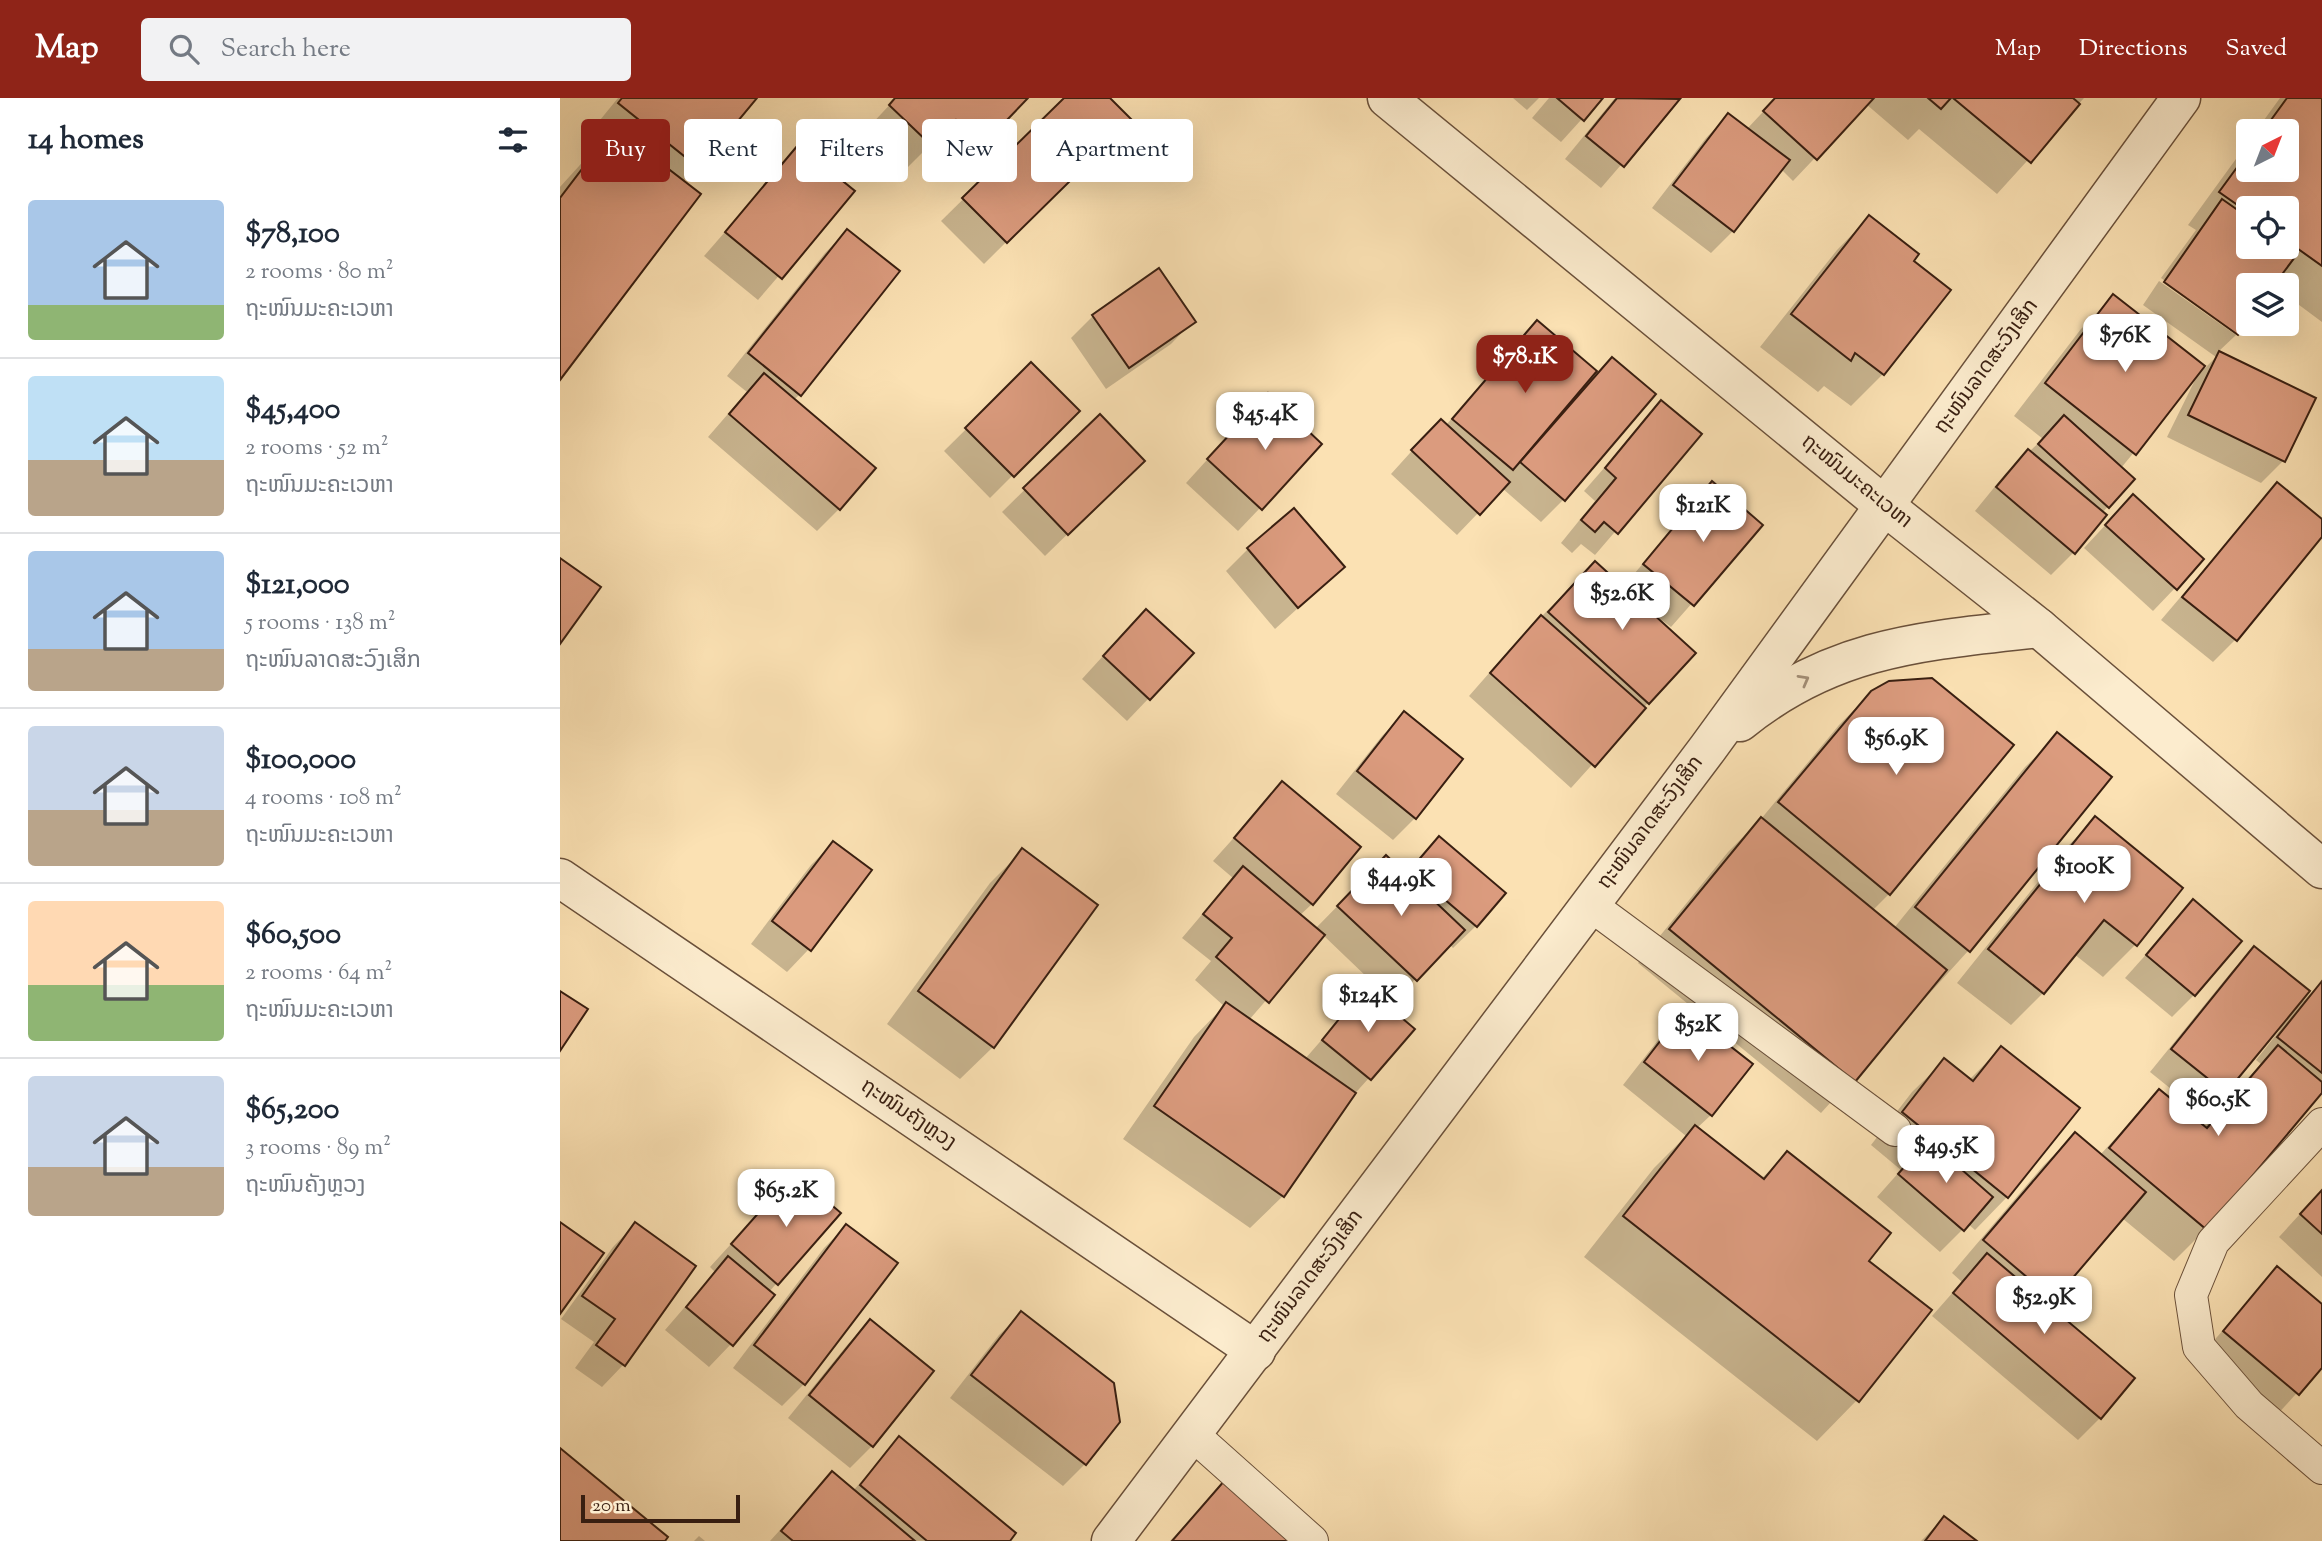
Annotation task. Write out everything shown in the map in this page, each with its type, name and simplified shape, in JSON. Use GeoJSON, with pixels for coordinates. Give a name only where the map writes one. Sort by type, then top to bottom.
{"type":"FeatureCollection","features":[{"type":"Feature","properties":{"kind":"street","name":"ຖະໜົນມະຄະເວຫາ"},"geometry":{"type":"LineString","coordinates":[[1387,98],[1886,507],[2039,628],[2322,869]]}},
{"type":"Feature","properties":{"kind":"street","name":"ຖະໜົນລາດສະວົງເສິກ"},"geometry":{"type":"LineString","coordinates":[[1111,1541],[1709,748],[2181,98]]}},
{"type":"Feature","properties":{"kind":"street"},"geometry":{"type":"LineString","coordinates":[[1709,748],[1767,700],[1817,673],[1865,654],[1911,643],[2039,628]]}},
{"type":"Feature","properties":{"kind":"street","name":"ຖະໜົນຄັງຫຼວງ"},"geometry":{"type":"LineString","coordinates":[[560,878],[1256,1351]]}},
{"type":"Feature","properties":{"kind":"lane"},"geometry":{"type":"LineString","coordinates":[[1589,904],[1895,1130]]}},
{"type":"Feature","properties":{"kind":"lane"},"geometry":{"type":"LineString","coordinates":[[2322,1124],[2213,1242],[2191,1295],[2199,1347],[2249,1405],[2322,1468]]}},
{"type":"Feature","properties":{"kind":"lane"},"geometry":{"type":"LineString","coordinates":[[1191,1433],[1312,1541]]}},
{"type":"Feature","properties":{"kind":"building"},"geometry":{"type":"Polygon","coordinates":[[[622,98],[757,98],[740,119],[684,119],[684,156],[670,145],[670,119],[638,119],[618,103],[622,98]]]}},
{"type":"Feature","properties":{"kind":"building"},"geometry":{"type":"Polygon","coordinates":[[[895,98],[1028,98],[1008,119],[922,119],[922,136],[908,123],[908,119],[904,119],[889,105],[895,98]]]}},
{"type":"Feature","properties":{"kind":"building"},"geometry":{"type":"Polygon","coordinates":[[[1064,98],[1110,98],[1131,119],[1043,119],[1064,98]]]}},
{"type":"Feature","properties":{"kind":"building"},"geometry":{"type":"Polygon","coordinates":[[[1557,98],[1603,98],[1584,121],[1557,98]]]}},
{"type":"Feature","properties":{"kind":"building"},"geometry":{"type":"Polygon","coordinates":[[[1617,98],[1680,99],[1624,167],[1586,136],[1617,98]]]}},
{"type":"Feature","properties":{"kind":"building"},"geometry":{"type":"Polygon","coordinates":[[[1775,98],[1874,98],[1817,160],[1763,111],[1775,98]]]}},
{"type":"Feature","properties":{"kind":"building"},"geometry":{"type":"Polygon","coordinates":[[[1928,98],[1951,98],[1941,109],[1928,98]]]}},
{"type":"Feature","properties":{"kind":"building"},"geometry":{"type":"Polygon","coordinates":[[[1953,98],[2073,98],[2080,104],[2031,163],[1953,98]]]}},
{"type":"Feature","properties":{"kind":"building"},"geometry":{"type":"Polygon","coordinates":[[[2287,98],[2322,98],[2322,266],[2299,250],[2299,196],[2236,196],[2236,204],[2219,192],[2236,169],[2236,182],[2300,182],[2300,119],[2272,119],[2287,98]]]}},
{"type":"Feature","properties":{"kind":"building"},"geometry":{"type":"Polygon","coordinates":[[[1728,113],[1790,160],[1734,232],[1673,185],[1728,113]]]}},
{"type":"Feature","properties":{"kind":"building"},"geometry":{"type":"Polygon","coordinates":[[[1031,130],[1031,182],[1069,182],[1007,243],[962,198],[978,182],[1017,182],[1017,144],[1031,130]]]}},
{"type":"Feature","properties":{"kind":"building"},"geometry":{"type":"Polygon","coordinates":[[[796,147],[796,182],[844,182],[855,191],[782,279],[725,232],[767,182],[782,182],[782,164],[796,147]]]}},
{"type":"Feature","properties":{"kind":"building"},"geometry":{"type":"Polygon","coordinates":[[[581,170],[581,182],[670,182],[670,170],[701,194],[560,380],[560,198],[581,170]]]}},
{"type":"Feature","properties":{"kind":"building"},"geometry":{"type":"Polygon","coordinates":[[[2222,199],[2236,209],[2236,259],[2294,259],[2283,273],[2236,273],[2236,334],[2164,282],[2222,199]]]}},
{"type":"Feature","properties":{"kind":"building"},"geometry":{"type":"Polygon","coordinates":[[[1869,215],[1919,254],[1914,261],[1951,290],[1884,375],[1855,353],[1851,361],[1791,314],[1869,215]]]}},
{"type":"Feature","properties":{"kind":"building"},"geometry":{"type":"Polygon","coordinates":[[[847,229],[900,271],[801,396],[748,353],[847,229]]]}},
{"type":"Feature","properties":{"kind":"building"},"geometry":{"type":"Polygon","coordinates":[[[1159,268],[1196,322],[1129,368],[1092,315],[1159,268]]]}},
{"type":"Feature","properties":{"kind":"building"},"geometry":{"type":"Polygon","coordinates":[[[2113,294],[2205,366],[2136,455],[2045,383],[2113,294]]]}},
{"type":"Feature","properties":{"kind":"building"},"geometry":{"type":"Polygon","coordinates":[[[1537,320],[1597,371],[1513,470],[1452,419],[1537,320]]]}},
{"type":"Feature","properties":{"kind":"building"},"geometry":{"type":"Polygon","coordinates":[[[2219,351],[2316,398],[2285,462],[2188,415],[2219,351]]]}},
{"type":"Feature","properties":{"kind":"building"},"geometry":{"type":"Polygon","coordinates":[[[1612,357],[1656,394],[1565,501],[1520,462],[1612,357]]]}},
{"type":"Feature","properties":{"kind":"building"},"geometry":{"type":"Polygon","coordinates":[[[1031,362],[1080,411],[1014,477],[965,428],[1031,362]]]}},
{"type":"Feature","properties":{"kind":"building"},"geometry":{"type":"Polygon","coordinates":[[[764,373],[876,468],[840,510],[729,414],[764,373]]]}},
{"type":"Feature","properties":{"kind":"building"},"geometry":{"type":"Polygon","coordinates":[[[1268,393],[1322,444],[1262,510],[1207,459],[1268,393]]]}},
{"type":"Feature","properties":{"kind":"building"},"geometry":{"type":"Polygon","coordinates":[[[1661,400],[1702,434],[1618,534],[1604,522],[1595,532],[1581,520],[1616,478],[1605,468],[1661,400]]]}},
{"type":"Feature","properties":{"kind":"building"},"geometry":{"type":"Polygon","coordinates":[[[1100,414],[1145,461],[1068,535],[1023,488],[1100,414]]]}},
{"type":"Feature","properties":{"kind":"building"},"geometry":{"type":"Polygon","coordinates":[[[2064,415],[2135,479],[2109,508],[2038,444],[2064,415]]]}},
{"type":"Feature","properties":{"kind":"building"},"geometry":{"type":"Polygon","coordinates":[[[1441,419],[1510,482],[1480,515],[1411,450],[1441,419]]]}},
{"type":"Feature","properties":{"kind":"building"},"geometry":{"type":"Polygon","coordinates":[[[2028,449],[2107,515],[2075,554],[1996,487],[2028,449]]]}},
{"type":"Feature","properties":{"kind":"building"},"geometry":{"type":"Polygon","coordinates":[[[1712,481],[1763,525],[1694,606],[1643,564],[1712,481]]]}},
{"type":"Feature","properties":{"kind":"building"},"geometry":{"type":"Polygon","coordinates":[[[2277,482],[2322,519],[2322,537],[2237,641],[2182,597],[2277,482]]]}},
{"type":"Feature","properties":{"kind":"building"},"geometry":{"type":"Polygon","coordinates":[[[2133,494],[2204,559],[2177,590],[2105,525],[2133,494]]]}},
{"type":"Feature","properties":{"kind":"building"},"geometry":{"type":"Polygon","coordinates":[[[1294,508],[1345,567],[1298,608],[1247,548],[1294,508]]]}},
{"type":"Feature","properties":{"kind":"building"},"geometry":{"type":"Polygon","coordinates":[[[560,558],[601,587],[560,644],[560,558]]]}},
{"type":"Feature","properties":{"kind":"building"},"geometry":{"type":"Polygon","coordinates":[[[1595,561],[1696,653],[1649,704],[1548,612],[1595,561]]]}},
{"type":"Feature","properties":{"kind":"building"},"geometry":{"type":"Polygon","coordinates":[[[1146,609],[1194,653],[1150,700],[1103,656],[1146,609]]]}},
{"type":"Feature","properties":{"kind":"building"},"geometry":{"type":"Polygon","coordinates":[[[1541,615],[1646,708],[1595,767],[1490,673],[1541,615]]]}},
{"type":"Feature","properties":{"kind":"building"},"geometry":{"type":"Polygon","coordinates":[[[1932,678],[2014,745],[1890,895],[1778,802],[1871,691],[1889,681],[1932,678]]]}},
{"type":"Feature","properties":{"kind":"building"},"geometry":{"type":"Polygon","coordinates":[[[1404,711],[1463,759],[1416,819],[1357,771],[1404,711]]]}},
{"type":"Feature","properties":{"kind":"building"},"geometry":{"type":"Polygon","coordinates":[[[2057,732],[2112,777],[1970,952],[1915,907],[2057,732]]]}},
{"type":"Feature","properties":{"kind":"building"},"geometry":{"type":"Polygon","coordinates":[[[1282,781],[1361,847],[1313,905],[1234,838],[1282,781]]]}},
{"type":"Feature","properties":{"kind":"building"},"geometry":{"type":"Polygon","coordinates":[[[2095,816],[2183,888],[2137,946],[2104,920],[2044,994],[1988,949],[2095,816]]]}},
{"type":"Feature","properties":{"kind":"building"},"geometry":{"type":"Polygon","coordinates":[[[1761,817],[1947,970],[1855,1082],[1669,929],[1761,817]]]}},
{"type":"Feature","properties":{"kind":"building"},"geometry":{"type":"Polygon","coordinates":[[[1439,836],[1506,893],[1477,927],[1410,870],[1439,836]]]}},
{"type":"Feature","properties":{"kind":"building"},"geometry":{"type":"Polygon","coordinates":[[[833,841],[872,870],[811,951],[772,921],[833,841]]]}},
{"type":"Feature","properties":{"kind":"building"},"geometry":{"type":"Polygon","coordinates":[[[1022,848],[1098,905],[994,1048],[918,991],[1022,848]]]}},
{"type":"Feature","properties":{"kind":"building"},"geometry":{"type":"Polygon","coordinates":[[[1386,855],[1465,930],[1417,981],[1337,906],[1386,855]]]}},
{"type":"Feature","properties":{"kind":"building"},"geometry":{"type":"Polygon","coordinates":[[[1243,866],[1325,935],[1269,1003],[1216,957],[1232,938],[1203,914],[1243,866]]]}},
{"type":"Feature","properties":{"kind":"building"},"geometry":{"type":"Polygon","coordinates":[[[2193,899],[2242,941],[2195,996],[2146,955],[2193,899]]]}},
{"type":"Feature","properties":{"kind":"building"},"geometry":{"type":"Polygon","coordinates":[[[2254,946],[2310,991],[2226,1093],[2171,1049],[2254,946]]]}},
{"type":"Feature","properties":{"kind":"building"},"geometry":{"type":"Polygon","coordinates":[[[2322,981],[2322,1073],[2277,1037],[2322,981]]]}},
{"type":"Feature","properties":{"kind":"building"},"geometry":{"type":"Polygon","coordinates":[[[1365,987],[1415,1029],[1371,1080],[1322,1040],[1365,987]]]}},
{"type":"Feature","properties":{"kind":"building"},"geometry":{"type":"Polygon","coordinates":[[[560,991],[588,1009],[560,1051],[560,991]]]}},
{"type":"Feature","properties":{"kind":"building"},"geometry":{"type":"Polygon","coordinates":[[[1226,1002],[1356,1093],[1284,1197],[1154,1106],[1226,1002]]]}},
{"type":"Feature","properties":{"kind":"building"},"geometry":{"type":"Polygon","coordinates":[[[1684,1010],[1753,1064],[1712,1116],[1644,1062],[1684,1010]]]}},
{"type":"Feature","properties":{"kind":"building"},"geometry":{"type":"Polygon","coordinates":[[[2278,1045],[2322,1082],[2322,1093],[2207,1230],[2109,1148],[2159,1089],[2207,1128],[2278,1045]]]}},
{"type":"Feature","properties":{"kind":"building"},"geometry":{"type":"Polygon","coordinates":[[[2001,1046],[2080,1108],[2008,1198],[1902,1112],[1944,1058],[1973,1081],[2001,1046]]]}},
{"type":"Feature","properties":{"kind":"building"},"geometry":{"type":"Polygon","coordinates":[[[1695,1125],[1764,1179],[1787,1151],[1891,1233],[1869,1261],[1932,1310],[1859,1402],[1623,1216],[1695,1125]]]}},
{"type":"Feature","properties":{"kind":"building"},"geometry":{"type":"Polygon","coordinates":[[[2075,1132],[2146,1192],[2054,1300],[1983,1240],[2075,1132]]]}},
{"type":"Feature","properties":{"kind":"building"},"geometry":{"type":"Polygon","coordinates":[[[1928,1140],[1993,1197],[1964,1231],[1898,1174],[1928,1140]]]}},
{"type":"Feature","properties":{"kind":"building"},"geometry":{"type":"Polygon","coordinates":[[[794,1173],[841,1213],[778,1285],[731,1244],[794,1173]]]}},
{"type":"Feature","properties":{"kind":"building"},"geometry":{"type":"Polygon","coordinates":[[[2322,1190],[2322,1234],[2300,1214],[2322,1190]]]}},
{"type":"Feature","properties":{"kind":"building"},"geometry":{"type":"Polygon","coordinates":[[[560,1222],[604,1253],[560,1314],[560,1222]]]}},
{"type":"Feature","properties":{"kind":"building"},"geometry":{"type":"Polygon","coordinates":[[[635,1222],[696,1266],[625,1366],[596,1345],[615,1319],[582,1296],[635,1222]]]}},
{"type":"Feature","properties":{"kind":"building"},"geometry":{"type":"Polygon","coordinates":[[[846,1224],[898,1263],[805,1385],[754,1345],[846,1224]]]}},
{"type":"Feature","properties":{"kind":"building"},"geometry":{"type":"Polygon","coordinates":[[[1987,1253],[2135,1378],[2101,1419],[1953,1293],[1987,1253]]]}},
{"type":"Feature","properties":{"kind":"building"},"geometry":{"type":"Polygon","coordinates":[[[728,1256],[775,1295],[733,1346],[686,1307],[728,1256]]]}},
{"type":"Feature","properties":{"kind":"building"},"geometry":{"type":"Polygon","coordinates":[[[2277,1266],[2322,1304],[2322,1368],[2299,1395],[2223,1331],[2277,1266]]]}},
{"type":"Feature","properties":{"kind":"building"},"geometry":{"type":"Polygon","coordinates":[[[1021,1311],[1114,1383],[1120,1422],[1086,1465],[971,1375],[1021,1311]]]}},
{"type":"Feature","properties":{"kind":"building"},"geometry":{"type":"Polygon","coordinates":[[[870,1319],[934,1371],[873,1447],[809,1395],[870,1319]]]}},
{"type":"Feature","properties":{"kind":"building"},"geometry":{"type":"Polygon","coordinates":[[[899,1436],[1016,1533],[1010,1541],[927,1541],[860,1485],[899,1436]]]}},
{"type":"Feature","properties":{"kind":"building"},"geometry":{"type":"Polygon","coordinates":[[[560,1448],[668,1537],[665,1541],[560,1541],[560,1448]]]}},
{"type":"Feature","properties":{"kind":"building"},"geometry":{"type":"Polygon","coordinates":[[[832,1471],[915,1541],[793,1541],[781,1531],[832,1471]]]}},
{"type":"Feature","properties":{"kind":"building"},"geometry":{"type":"Polygon","coordinates":[[[1225,1480],[1296,1541],[1172,1541],[1225,1480]]]}},
{"type":"Feature","properties":{"kind":"building"},"geometry":{"type":"Polygon","coordinates":[[[1944,1516],[1977,1541],[1925,1541],[1944,1516]]]}}]}
